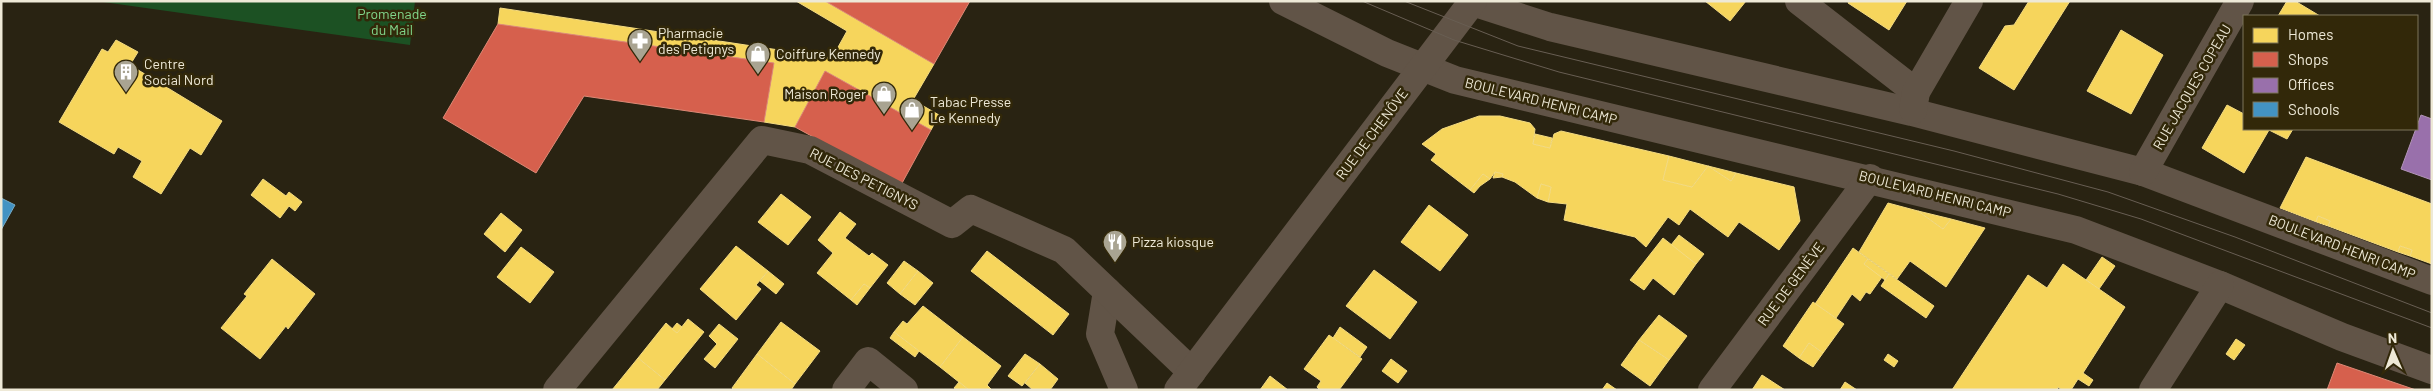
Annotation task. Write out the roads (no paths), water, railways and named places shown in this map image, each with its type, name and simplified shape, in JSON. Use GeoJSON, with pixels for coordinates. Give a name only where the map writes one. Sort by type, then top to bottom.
{"type":"FeatureCollection","features":[{"type":"Feature","properties":{"kind":"street","name":"BOULEVARD HENRI CAMP"},"geometry":{"type":"LineString","coordinates":[[1282,1],[1387,53],[1422,68],[1487,89],[1870,178],[2076,230],[2220,285],[2342,337],[2432,370]]}},
{"type":"Feature","properties":{"kind":"street"},"geometry":{"type":"LineString","coordinates":[[1799,1],[1914,102],[1969,1]]}},
{"type":"Feature","properties":{"kind":"street","name":"RUE JACQUES COPEAU"},"geometry":{"type":"LineString","coordinates":[[2143,172],[2240,1]]}},
{"type":"Feature","properties":{"kind":"street","name":"BOULEVARD HENRI CAMP"},"geometry":{"type":"LineString","coordinates":[[1471,2],[1550,27],[1914,102],[2143,172],[2432,280]]}},
{"type":"Feature","properties":{"kind":"street","name":"RUE DE CHENÔVE"},"geometry":{"type":"LineString","coordinates":[[1185,381],[1471,2]]}},
{"type":"Feature","properties":{"kind":"street","name":"RUE DES PETIGNYS"},"geometry":{"type":"LineString","coordinates":[[557,390],[762,140],[810,150],[952,224],[971,209],[1064,250],[1107,291],[1185,381]]}},
{"type":"Feature","properties":{"kind":"street","name":"RUE DE GENÈVE"},"geometry":{"type":"LineString","coordinates":[[1712,390],[1870,178]]}},
{"type":"Feature","properties":{"kind":"street"},"geometry":{"type":"LineString","coordinates":[[2152,390],[2220,285]]}},
{"type":"Feature","properties":{"kind":"street"},"geometry":{"type":"LineString","coordinates":[[1107,291],[1100,334],[1124,390]]}},
{"type":"Feature","properties":{"kind":"street"},"geometry":{"type":"LineString","coordinates":[[846,390],[868,361],[904,390]]}},
{"type":"Feature","properties":{"kind":"tram line"},"geometry":{"type":"LineString","coordinates":[[1362,1],[1454,40],[1559,72],[2058,194],[2141,219],[2432,328]]}},
{"type":"Feature","properties":{"kind":"tram line"},"geometry":{"type":"LineString","coordinates":[[1404,1],[1518,46],[1954,151],[2108,192],[2235,237],[2432,313]]}},
{"type":"Feature","properties":{"kind":"place","name":"Pharmacie des Petignys"},"geometry":{"type":"Point","coordinates":[640,62]}},
{"type":"Feature","properties":{"kind":"place","name":"Coiffure Kennedy"},"geometry":{"type":"Point","coordinates":[758,75]}},
{"type":"Feature","properties":{"kind":"place","name":"Centre Social Nord"},"geometry":{"type":"Point","coordinates":[126,93]}},
{"type":"Feature","properties":{"kind":"place","name":"Maison Roger"},"geometry":{"type":"Point","coordinates":[884,115]}},
{"type":"Feature","properties":{"kind":"place","name":"Tabac Presse Le Kennedy"},"geometry":{"type":"Point","coordinates":[912,131]}},
{"type":"Feature","properties":{"kind":"place","name":"Pizza kiosque"},"geometry":{"type":"Point","coordinates":[1115,263]}},
{"type":"Feature","properties":{"kind":"park label","name":"Promenade du Mail"},"geometry":{"type":"Point","coordinates":[392,22]}}]}
